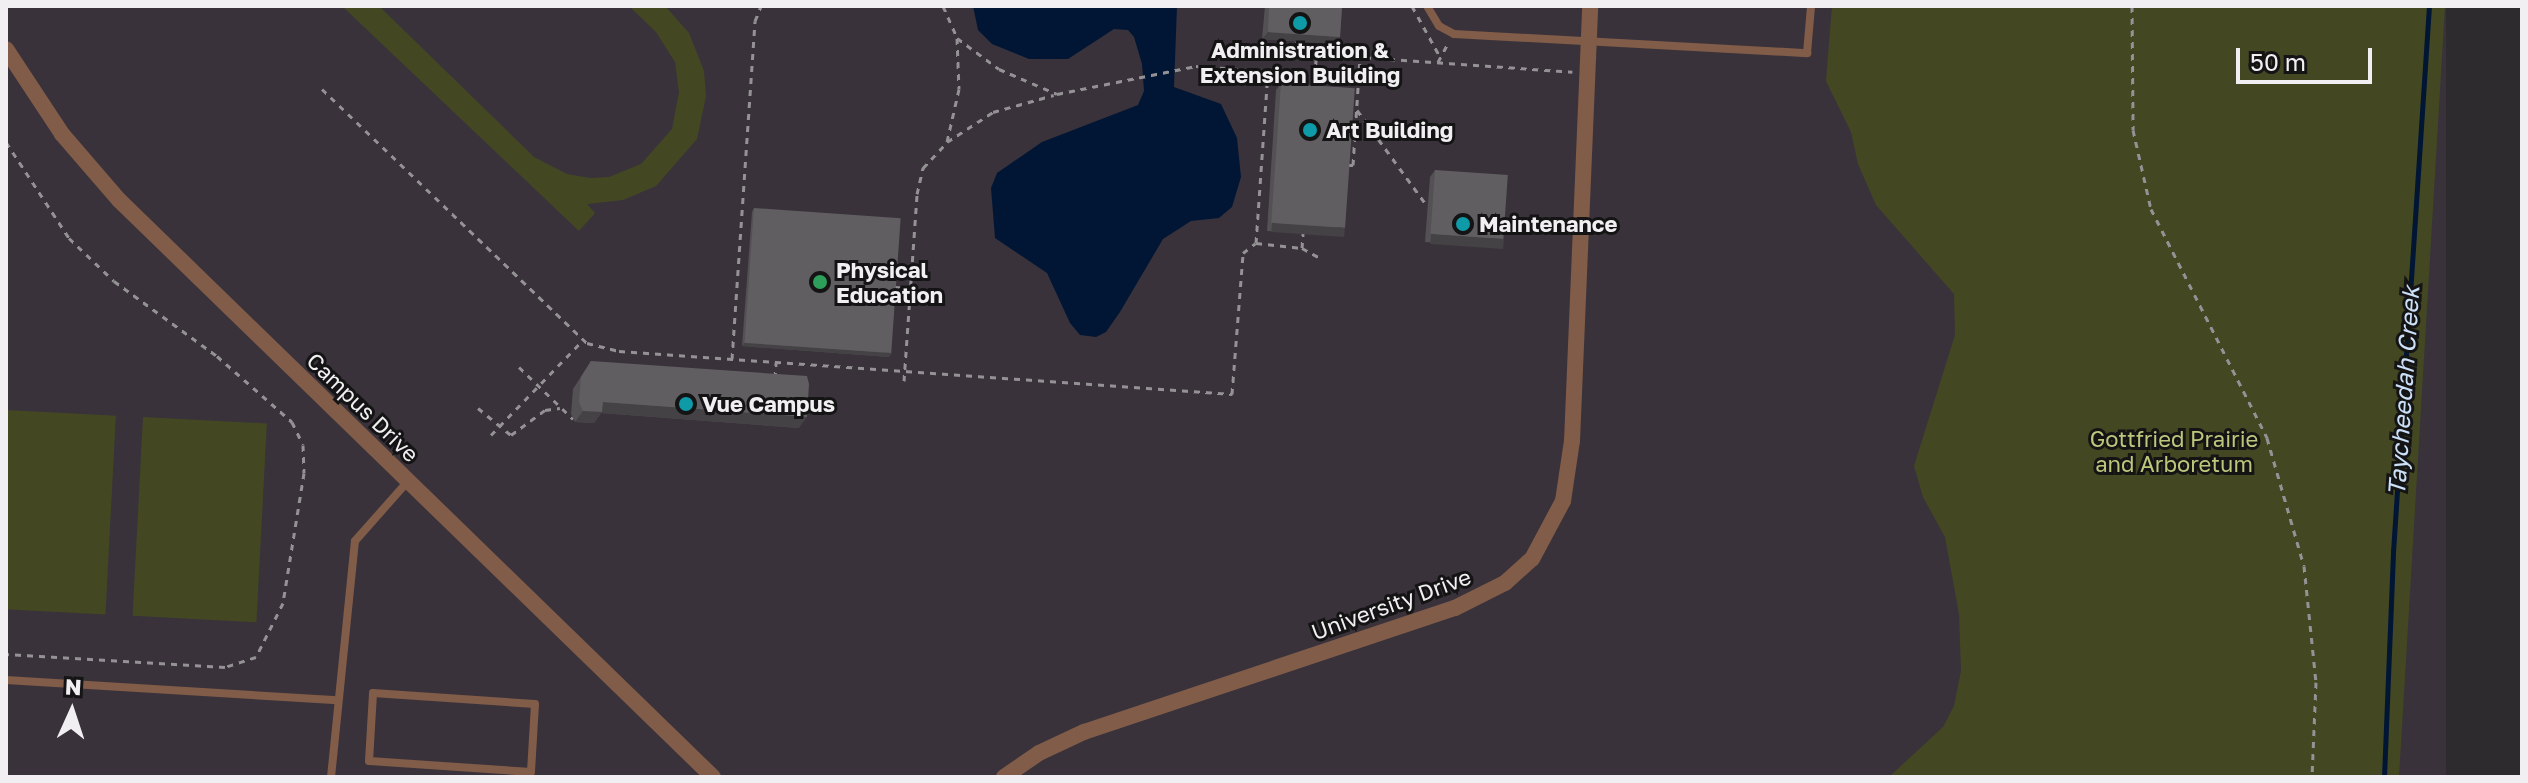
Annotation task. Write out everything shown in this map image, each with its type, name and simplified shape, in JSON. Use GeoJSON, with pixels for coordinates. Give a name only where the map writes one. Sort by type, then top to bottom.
{"type":"FeatureCollection","features":[{"type":"Feature","properties":{"kind":"street","name":"University Drive"},"geometry":{"type":"LineString","coordinates":[[1004,777],[1039,753],[1084,732],[1455,608],[1505,583],[1532,559],[1563,501],[1571,453],[1590,6]]}},
{"type":"Feature","properties":{"kind":"street","name":"Campus Drive"},"geometry":{"type":"LineString","coordinates":[[6,49],[47,114],[102,182],[713,777]]}},
{"type":"Feature","properties":{"kind":"lane"},"geometry":{"type":"LineString","coordinates":[[1427,6],[1439,26],[1454,34],[1807,53],[1811,6]]}},
{"type":"Feature","properties":{"kind":"lane"},"geometry":{"type":"LineString","coordinates":[[331,777],[355,541],[408,481]]}},
{"type":"Feature","properties":{"kind":"lane"},"geometry":{"type":"LineString","coordinates":[[6,680],[337,700]]}},
{"type":"Feature","properties":{"kind":"lane"},"geometry":{"type":"LineString","coordinates":[[373,693],[535,704],[531,772],[491,773],[369,761],[373,693]]}},
{"type":"Feature","properties":{"kind":"path"},"geometry":{"type":"LineString","coordinates":[[732,359],[755,21],[761,6]]}},
{"type":"Feature","properties":{"kind":"path"},"geometry":{"type":"LineString","coordinates":[[943,6],[957,38],[959,89],[947,142]]}},
{"type":"Feature","properties":{"kind":"path"},"geometry":{"type":"LineString","coordinates":[[1412,6],[1438,62]]}},
{"type":"Feature","properties":{"kind":"path"},"geometry":{"type":"LineString","coordinates":[[2132,6],[2133,130],[2151,209],[2267,438],[2304,566],[2316,682],[2312,777]]}},
{"type":"Feature","properties":{"kind":"path"},"geometry":{"type":"LineString","coordinates":[[957,38],[999,69],[1057,94]]}},
{"type":"Feature","properties":{"kind":"path"},"geometry":{"type":"LineString","coordinates":[[1295,42],[1317,46],[1314,89]]}},
{"type":"Feature","properties":{"kind":"path"},"geometry":{"type":"LineString","coordinates":[[1317,54],[1587,73]]}},
{"type":"Feature","properties":{"kind":"path"},"geometry":{"type":"LineString","coordinates":[[1345,164],[1353,165],[1360,57]]}},
{"type":"Feature","properties":{"kind":"path"},"geometry":{"type":"LineString","coordinates":[[904,381],[917,194],[923,168],[947,142],[993,112],[1057,94],[1196,66],[1293,73],[1292,87],[1328,90]]}},
{"type":"Feature","properties":{"kind":"path"},"geometry":{"type":"LineString","coordinates":[[322,89],[583,340],[619,351],[1232,394],[1242,260],[1256,243],[1268,71]]}},
{"type":"Feature","properties":{"kind":"path"},"geometry":{"type":"LineString","coordinates":[[1343,91],[1358,92]]}},
{"type":"Feature","properties":{"kind":"path"},"geometry":{"type":"LineString","coordinates":[[1357,110],[1428,207]]}},
{"type":"Feature","properties":{"kind":"path"},"geometry":{"type":"LineString","coordinates":[[6,142],[69,238],[114,281],[217,356],[292,422],[303,445],[304,473],[283,603],[256,657],[225,667],[6,654]]}},
{"type":"Feature","properties":{"kind":"path"},"geometry":{"type":"LineString","coordinates":[[1302,248],[1303,233]]}},
{"type":"Feature","properties":{"kind":"path"},"geometry":{"type":"LineString","coordinates":[[1256,243],[1302,248],[1320,258]]}},
{"type":"Feature","properties":{"kind":"path"},"geometry":{"type":"LineString","coordinates":[[736,276],[747,276]]}},
{"type":"Feature","properties":{"kind":"path"},"geometry":{"type":"LineString","coordinates":[[894,287],[911,288]]}},
{"type":"Feature","properties":{"kind":"path"},"geometry":{"type":"LineString","coordinates":[[491,435],[583,340]]}},
{"type":"Feature","properties":{"kind":"path"},"geometry":{"type":"LineString","coordinates":[[775,384],[776,362]]}},
{"type":"Feature","properties":{"kind":"path"},"geometry":{"type":"LineString","coordinates":[[519,367],[573,419]]}},
{"type":"Feature","properties":{"kind":"path"},"geometry":{"type":"LineString","coordinates":[[478,408],[498,427],[513,434],[545,410],[560,408]]}},
{"type":"Feature","properties":{"kind":"shaded area"},"geometry":{"type":"Polygon","coordinates":[[[6,6],[2446,6],[2446,777],[6,777],[6,6]]]}},
{"type":"Feature","properties":{"kind":"green space"},"geometry":{"type":"Polygon","coordinates":[[[342,6],[379,6],[534,157],[567,174],[590,178],[609,177],[641,164],[672,129],[679,92],[675,62],[656,32],[629,6],[665,6],[689,33],[704,71],[706,96],[697,139],[656,186],[623,200],[587,204],[595,213],[579,231],[342,6]]]}},
{"type":"Feature","properties":{"kind":"green space","name":"Gottfried Prairie and Arboretum"},"geometry":{"type":"Polygon","coordinates":[[[1832,6],[2445,6],[2399,777],[1889,777],[1943,727],[1954,706],[1961,671],[1959,614],[1945,537],[1923,497],[1914,466],[1955,335],[1954,294],[1876,205],[1858,164],[1851,132],[1826,81],[1832,6]]]}},
{"type":"Feature","properties":{"kind":"green space"},"geometry":{"type":"Polygon","coordinates":[[[6,410],[116,416],[105,614],[6,609],[6,410]]]}},
{"type":"Feature","properties":{"kind":"green space"},"geometry":{"type":"Polygon","coordinates":[[[143,417],[267,423],[256,622],[133,616],[143,417]]]}},
{"type":"Feature","properties":{"kind":"water"},"geometry":{"type":"Polygon","coordinates":[[[973,6],[1177,6],[1174,87],[1221,104],[1237,138],[1241,177],[1232,207],[1219,218],[1191,221],[1163,239],[1120,312],[1106,332],[1096,337],[1080,335],[1070,323],[1047,273],[995,238],[991,188],[997,173],[1042,142],[1138,105],[1144,91],[1142,64],[1134,37],[1128,30],[1114,29],[1068,59],[1029,59],[992,44],[978,30],[973,6]]]}},
{"type":"Feature","properties":{"kind":"building","name":"Administration & Extension Building"},"geometry":{"type":"Polygon","coordinates":[[[1269,6],[1342,6],[1340,37],[1268,32],[1269,6]]]}},
{"type":"Feature","properties":{"kind":"building","name":"Art Building"},"geometry":{"type":"Polygon","coordinates":[[[1281,83],[1355,88],[1345,228],[1271,223],[1281,83]]]}},
{"type":"Feature","properties":{"kind":"building","name":"Maintenance"},"geometry":{"type":"Polygon","coordinates":[[[1435,170],[1508,175],[1503,239],[1431,234],[1435,170]]]}},
{"type":"Feature","properties":{"kind":"building","name":"Physical Education"},"geometry":{"type":"Polygon","coordinates":[[[754,208],[901,218],[891,353],[745,343],[754,208]]]}},
{"type":"Feature","properties":{"kind":"building","name":"Vue Campus"},"geometry":{"type":"Polygon","coordinates":[[[591,361],[807,376],[807,417],[603,402],[602,412],[583,411],[579,402],[581,377],[591,361]]]}},
{"type":"Feature","properties":{"kind":"waterway","name":"Taycheedah Creek"},"geometry":{"type":"LineString","coordinates":[[2384,777],[2393,552],[2429,6]]}},
{"type":"Feature","properties":{"kind":"place","name":"Administration & Extension Building"},"geometry":{"type":"Point","coordinates":[1300,23]}},
{"type":"Feature","properties":{"kind":"place","name":"Art Building"},"geometry":{"type":"Point","coordinates":[1310,130]}},
{"type":"Feature","properties":{"kind":"place","name":"Maintenance"},"geometry":{"type":"Point","coordinates":[1463,224]}},
{"type":"Feature","properties":{"kind":"place","name":"Physical Education"},"geometry":{"type":"Point","coordinates":[820,282]}},
{"type":"Feature","properties":{"kind":"place","name":"Vue Campus"},"geometry":{"type":"Point","coordinates":[686,404]}}]}
